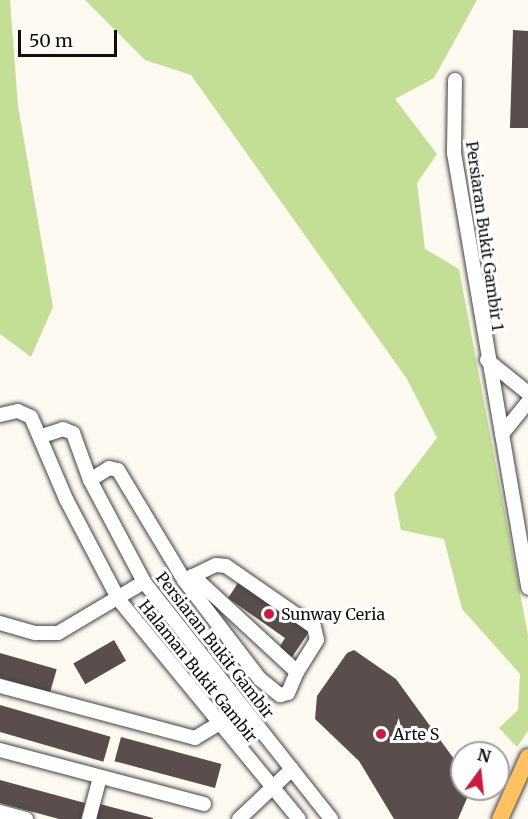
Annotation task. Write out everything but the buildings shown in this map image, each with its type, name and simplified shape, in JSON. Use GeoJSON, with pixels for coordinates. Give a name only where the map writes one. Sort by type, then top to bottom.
{"type":"FeatureCollection","features":[{"type":"Feature","properties":{"kind":"main road"},"geometry":{"type":"LineString","coordinates":[[500,819],[528,757]]}},
{"type":"Feature","properties":{"kind":"street","name":"Persiaran Bukit Gambir 1"},"geometry":{"type":"LineString","coordinates":[[456,80],[454,153],[487,360],[528,588]]}},
{"type":"Feature","properties":{"kind":"street"},"geometry":{"type":"LineString","coordinates":[[487,360],[528,393]]}},
{"type":"Feature","properties":{"kind":"street"},"geometry":{"type":"LineString","coordinates":[[502,434],[528,402]]}},
{"type":"Feature","properties":{"kind":"street","name":"Halaman Bukit Gambir"},"geometry":{"type":"LineString","coordinates":[[0,415],[25,412],[42,436],[66,499],[119,600],[218,724],[299,819]]}},
{"type":"Feature","properties":{"kind":"street","name":"Persiaran Bukit Gambir"},"geometry":{"type":"LineString","coordinates":[[42,436],[69,430],[90,480],[144,582],[331,819]]}},
{"type":"Feature","properties":{"kind":"street","name":"Persiaran Bukit Gambir"},"geometry":{"type":"LineString","coordinates":[[90,480],[109,468],[117,470],[188,578],[260,679],[280,694],[296,678]]}},
{"type":"Feature","properties":{"kind":"street"},"geometry":{"type":"LineString","coordinates":[[216,565],[226,566],[314,627],[317,640],[296,678],[188,578],[216,565]]}},
{"type":"Feature","properties":{"kind":"street"},"geometry":{"type":"LineString","coordinates":[[0,623],[48,635],[119,600],[144,582]]}},
{"type":"Feature","properties":{"kind":"street"},"geometry":{"type":"LineString","coordinates":[[0,686],[195,738],[218,724]]}},
{"type":"Feature","properties":{"kind":"street"},"geometry":{"type":"LineString","coordinates":[[0,750],[204,804]]}},
{"type":"Feature","properties":{"kind":"street"},"geometry":{"type":"LineString","coordinates":[[238,819],[292,770]]}},
{"type":"Feature","properties":{"kind":"street"},"geometry":{"type":"LineString","coordinates":[[89,819],[100,777]]}},
{"type":"Feature","properties":{"kind":"street"},"geometry":{"type":"LineString","coordinates":[[0,812],[26,819]]}},
{"type":"Feature","properties":{"kind":"green space"},"geometry":{"type":"Polygon","coordinates":[[[0,0],[10,0],[18,106],[53,307],[31,357],[0,334],[0,0]]]}},
{"type":"Feature","properties":{"kind":"green space"},"geometry":{"type":"Polygon","coordinates":[[[85,0],[477,0],[434,78],[395,99],[437,154],[417,183],[425,249],[459,269],[528,635],[528,731],[517,747],[499,728],[518,710],[520,674],[462,609],[444,539],[401,530],[394,494],[437,438],[407,379],[191,75],[145,60],[85,0]]]}},
{"type":"Feature","properties":{"kind":"place","name":"Sunway Ceria"},"geometry":{"type":"Point","coordinates":[269,614]}},
{"type":"Feature","properties":{"kind":"place","name":"Arte S"},"geometry":{"type":"Point","coordinates":[381,734]}}]}
